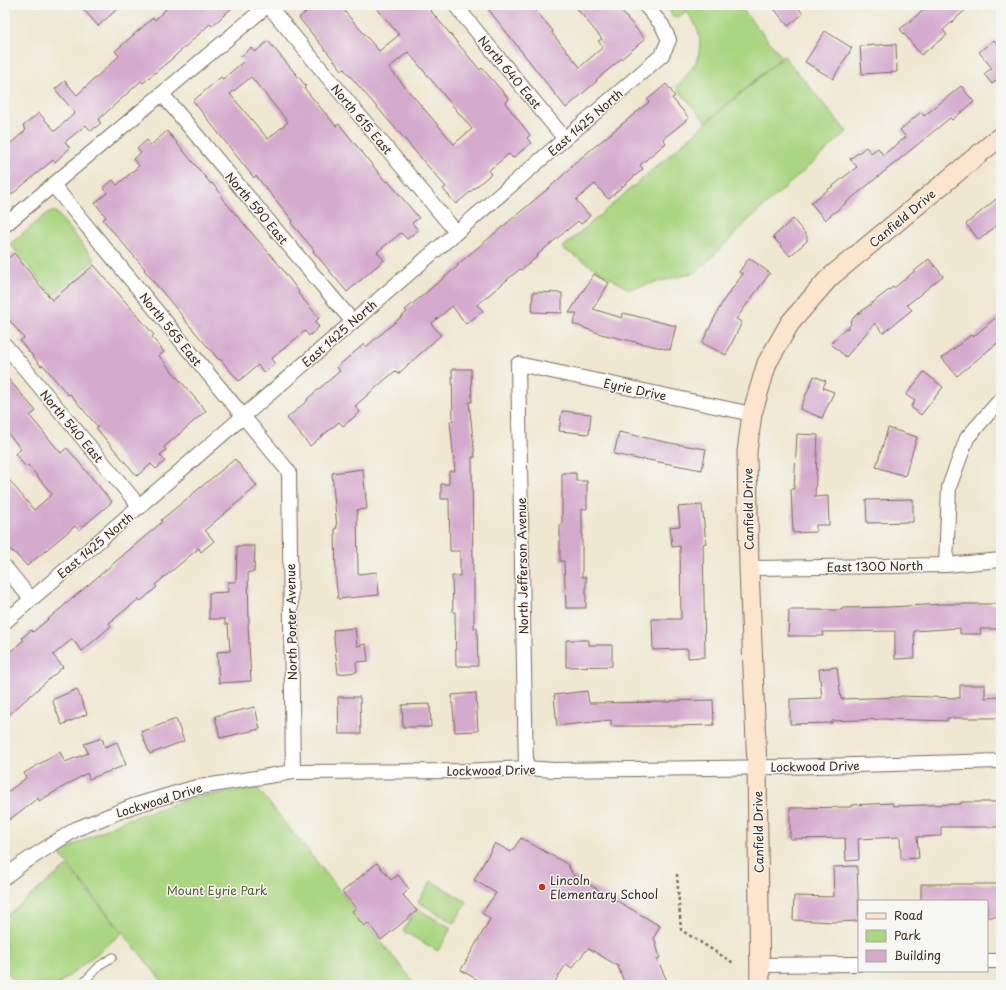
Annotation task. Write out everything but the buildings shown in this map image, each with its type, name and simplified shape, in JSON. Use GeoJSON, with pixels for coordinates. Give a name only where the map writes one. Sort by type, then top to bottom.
{"type":"FeatureCollection","features":[{"type":"Feature","properties":{"kind":"street"},"geometry":{"type":"LineString","coordinates":[[5,225],[268,5]]}},
{"type":"Feature","properties":{"kind":"street","name":"North 615 East"},"geometry":{"type":"LineString","coordinates":[[268,5],[456,232]]}},
{"type":"Feature","properties":{"kind":"street","name":"North 640 East"},"geometry":{"type":"LineString","coordinates":[[455,5],[565,138]]}},
{"type":"Feature","properties":{"kind":"street","name":"East 1425 North"},"geometry":{"type":"LineString","coordinates":[[5,622],[140,507],[243,416],[662,54],[669,40],[662,25],[645,5]]}},
{"type":"Feature","properties":{"kind":"street","name":"North 590 East"},"geometry":{"type":"LineString","coordinates":[[162,94],[353,322]]}},
{"type":"Feature","properties":{"kind":"street","name":"Canfield Drive"},"geometry":{"type":"LineString","coordinates":[[760,985],[757,768],[749,568],[747,452],[752,414],[767,362],[790,323],[829,278],[1001,136]]}},
{"type":"Feature","properties":{"kind":"street","name":"North 565 East"},"geometry":{"type":"LineString","coordinates":[[53,185],[289,472]]}},
{"type":"Feature","properties":{"kind":"street","name":"North 540 East"},"geometry":{"type":"LineString","coordinates":[[5,345],[140,507]]}},
{"type":"Feature","properties":{"kind":"street","name":"Eyrie Drive"},"geometry":{"type":"LineString","coordinates":[[518,364],[752,414]]}},
{"type":"Feature","properties":{"kind":"street","name":"North Jefferson Avenue"},"geometry":{"type":"LineString","coordinates":[[518,364],[526,768]]}},
{"type":"Feature","properties":{"kind":"street"},"geometry":{"type":"LineString","coordinates":[[946,565],[949,487],[967,438],[1001,399]]}},
{"type":"Feature","properties":{"kind":"street","name":"North Porter Avenue"},"geometry":{"type":"LineString","coordinates":[[289,472],[294,772]]}},
{"type":"Feature","properties":{"kind":"street","name":"East 1300 North"},"geometry":{"type":"LineString","coordinates":[[749,568],[946,565],[1001,560]]}},
{"type":"Feature","properties":{"kind":"street"},"geometry":{"type":"LineString","coordinates":[[5,567],[32,599]]}},
{"type":"Feature","properties":{"kind":"street","name":"Lockwood Drive"},"geometry":{"type":"LineString","coordinates":[[5,877],[23,863],[76,829],[133,806],[193,788],[294,772],[463,771],[526,768],[554,770],[757,768],[1001,761]]}},
{"type":"Feature","properties":{"kind":"street"},"geometry":{"type":"LineString","coordinates":[[988,961],[1001,961]]}},
{"type":"Feature","properties":{"kind":"street"},"geometry":{"type":"LineString","coordinates":[[760,965],[858,964]]}},
{"type":"Feature","properties":{"kind":"lane"},"geometry":{"type":"LineString","coordinates":[[81,985],[100,965],[113,957]]}},
{"type":"Feature","properties":{"kind":"path"},"geometry":{"type":"LineString","coordinates":[[677,874],[681,930],[735,964]]}},
{"type":"Feature","properties":{"kind":"green space"},"geometry":{"type":"Polygon","coordinates":[[[676,5],[739,5],[782,57],[706,122],[676,87],[685,78],[696,60],[700,41],[698,31],[686,11],[676,19],[669,11],[676,5]]]}},
{"type":"Feature","properties":{"kind":"green space"},"geometry":{"type":"Polygon","coordinates":[[[784,56],[847,132],[752,217],[697,272],[629,289],[562,248],[784,56]]]}},
{"type":"Feature","properties":{"kind":"green space"},"geometry":{"type":"Polygon","coordinates":[[[49,212],[56,212],[95,260],[53,296],[10,244],[49,212]]]}},
{"type":"Feature","properties":{"kind":"green space","name":"Mount Eyrie Park"},"geometry":{"type":"Polygon","coordinates":[[[257,788],[416,985],[165,985],[59,853],[122,821],[194,797],[257,788]]]}},
{"type":"Feature","properties":{"kind":"green space"},"geometry":{"type":"Polygon","coordinates":[[[67,866],[122,933],[58,985],[18,985],[5,969],[5,917],[67,866]]]}},
{"type":"Feature","properties":{"kind":"green space"},"geometry":{"type":"Polygon","coordinates":[[[431,881],[467,902],[454,923],[418,902],[431,881]]]}},
{"type":"Feature","properties":{"kind":"green space"},"geometry":{"type":"Polygon","coordinates":[[[416,908],[451,928],[438,951],[403,931],[416,908]]]}},
{"type":"Feature","properties":{"kind":"place","name":"Lincoln Elementary School"},"geometry":{"type":"Point","coordinates":[542,887]}}]}
